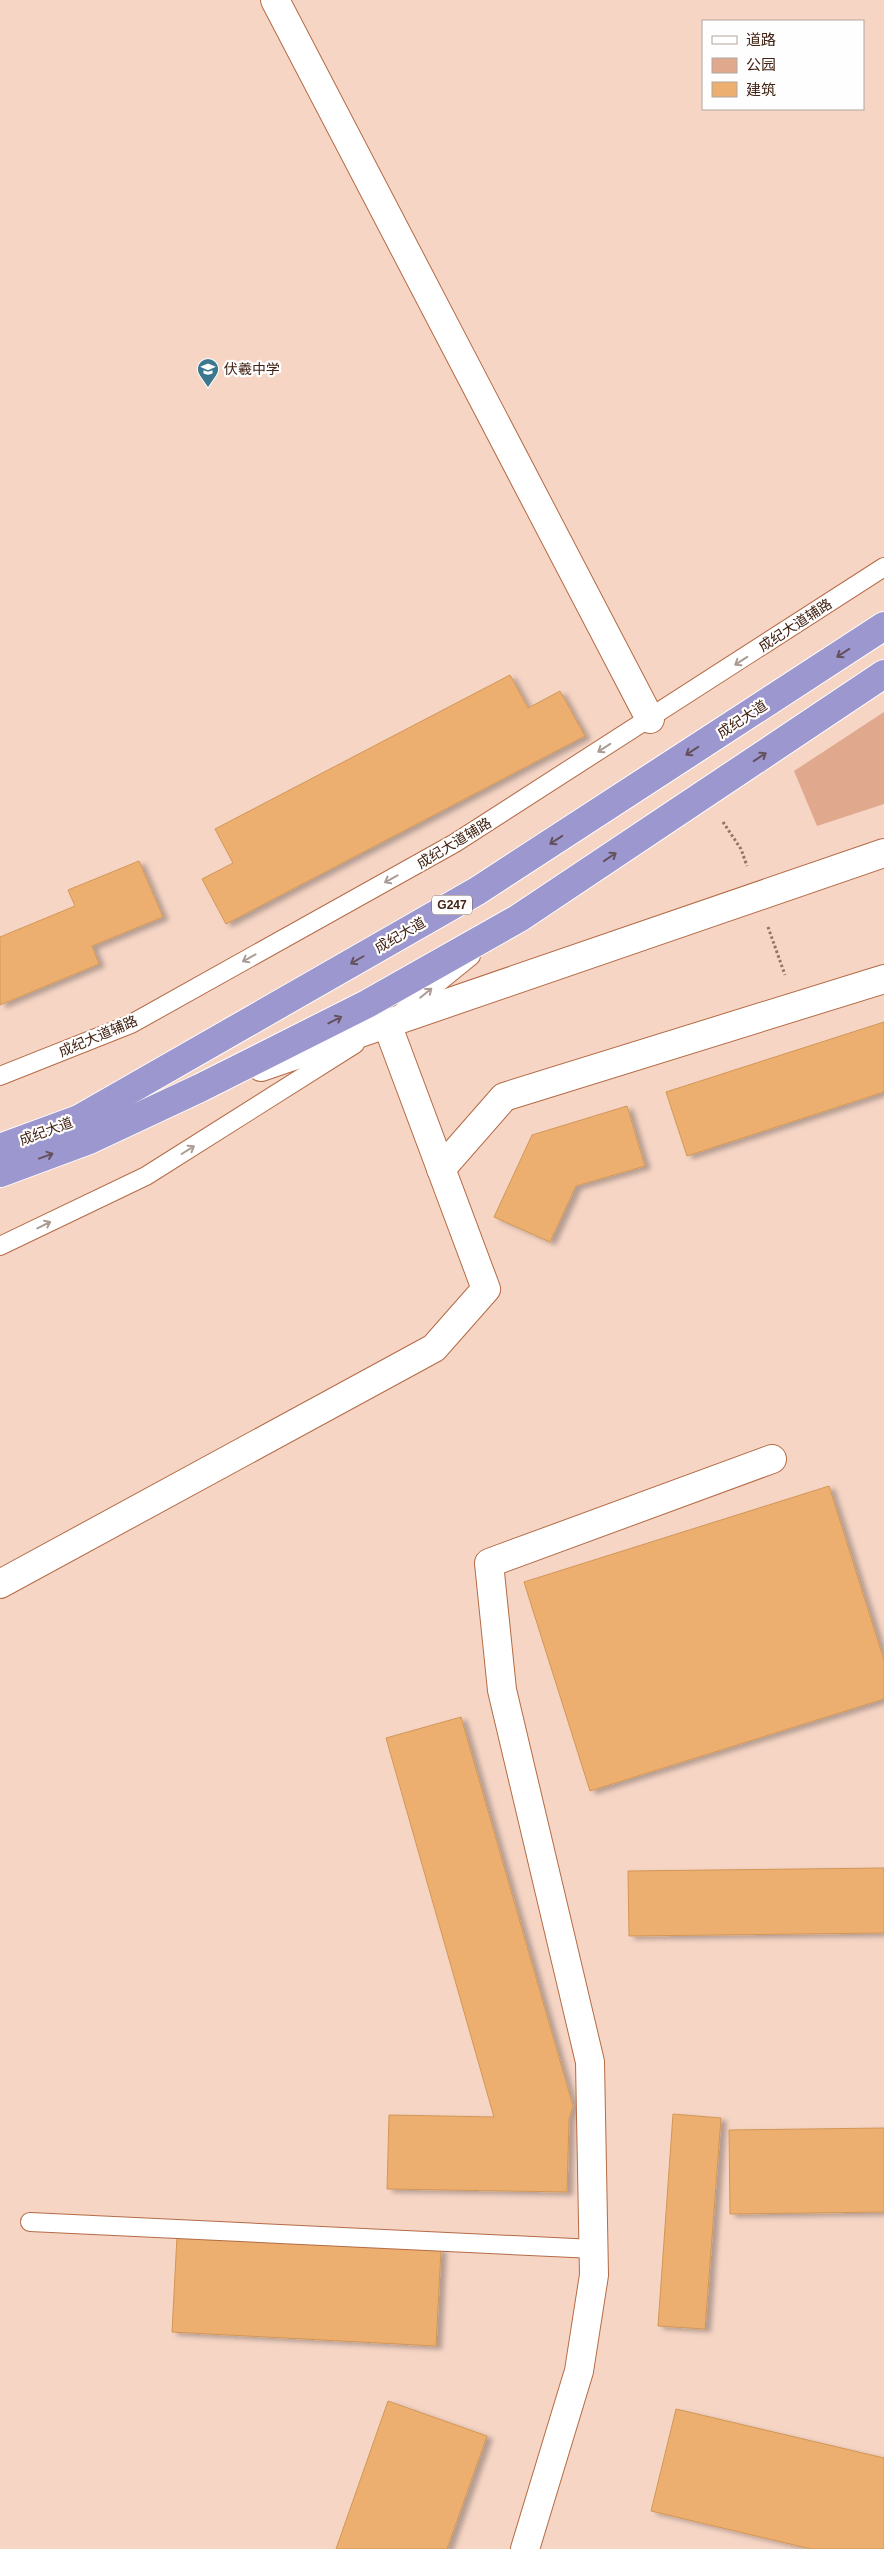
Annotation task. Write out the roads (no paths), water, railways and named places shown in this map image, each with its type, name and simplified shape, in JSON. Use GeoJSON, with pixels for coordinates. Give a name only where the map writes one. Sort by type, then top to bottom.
{"type":"FeatureCollection","features":[{"type":"Feature","properties":{"kind":"highway","name":"成纪大道"},"geometry":{"type":"LineString","coordinates":[[0,1148],[79,1119],[476,892],[884,626]]}},
{"type":"Feature","properties":{"kind":"highway","name":"成纪大道"},"geometry":{"type":"LineString","coordinates":[[0,1173],[88,1140],[200,1088],[367,1004],[520,918],[884,674]]}},
{"type":"Feature","properties":{"kind":"street"},"geometry":{"type":"LineString","coordinates":[[275,0],[650,719]]}},
{"type":"Feature","properties":{"kind":"street"},"geometry":{"type":"LineString","coordinates":[[79,1119],[200,1088],[884,853]]}},
{"type":"Feature","properties":{"kind":"street"},"geometry":{"type":"LineString","coordinates":[[441,1169],[504,1097],[884,979]]}},
{"type":"Feature","properties":{"kind":"street"},"geometry":{"type":"LineString","coordinates":[[0,1584],[434,1348],[486,1289],[387,1024]]}},
{"type":"Feature","properties":{"kind":"street"},"geometry":{"type":"LineString","coordinates":[[525,2549],[579,2371],[594,2275],[590,2062],[502,1690],[489,1563],[772,1459]]}},
{"type":"Feature","properties":{"kind":"lane","name":"成纪大道辅路"},"geometry":{"type":"LineString","coordinates":[[0,1076],[132,1024],[455,843],[884,567]]}},
{"type":"Feature","properties":{"kind":"lane"},"geometry":{"type":"LineString","coordinates":[[0,1246],[146,1176],[387,1024],[520,918]]}},
{"type":"Feature","properties":{"kind":"lane"},"geometry":{"type":"LineString","coordinates":[[30,2222],[594,2249]]}},
{"type":"Feature","properties":{"kind":"place","name":"伏羲中学"},"geometry":{"type":"Point","coordinates":[208,388]}}]}
